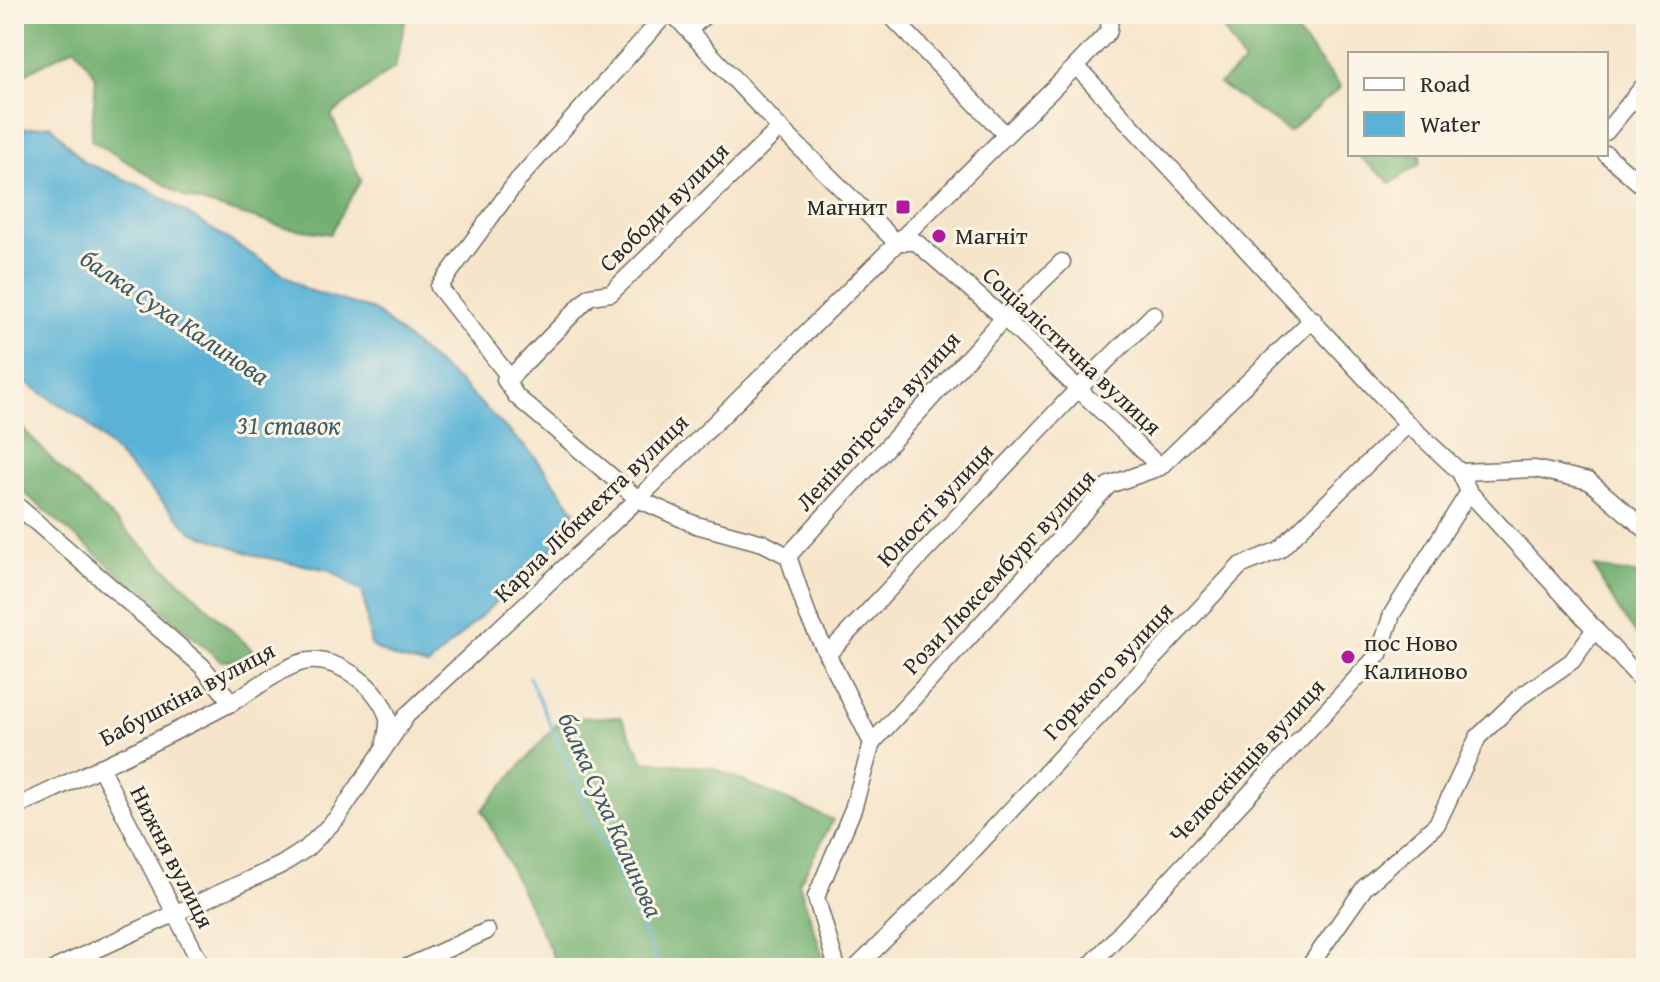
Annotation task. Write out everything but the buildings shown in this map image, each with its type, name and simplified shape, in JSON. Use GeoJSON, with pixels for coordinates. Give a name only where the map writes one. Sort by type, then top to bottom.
{"type":"FeatureCollection","features":[{"type":"Feature","properties":{"kind":"street"},"geometry":{"type":"LineString","coordinates":[[666,14],[518,180],[439,287],[510,378],[505,380],[517,397],[638,499],[696,525],[763,543],[788,556],[808,616],[872,743],[853,809],[816,897],[837,968]]}},
{"type":"Feature","properties":{"kind":"street","name":"Соціалістична вулиця"},"geometry":{"type":"LineString","coordinates":[[673,14],[780,128],[896,242],[916,242],[1004,318],[1160,467]]}},
{"type":"Feature","properties":{"kind":"street"},"geometry":{"type":"LineString","coordinates":[[689,30],[706,14]]}},
{"type":"Feature","properties":{"kind":"street"},"geometry":{"type":"LineString","coordinates":[[889,14],[1006,135]]}},
{"type":"Feature","properties":{"kind":"street","name":"Карла Лібкнехта вулиця"},"geometry":{"type":"LineString","coordinates":[[56,968],[281,865],[306,849],[337,818],[407,715],[638,499],[1076,66],[1109,31],[1110,14]]}},
{"type":"Feature","properties":{"kind":"street"},"geometry":{"type":"LineString","coordinates":[[1076,66],[1408,424],[1460,472],[1469,492],[1646,685]]}},
{"type":"Feature","properties":{"kind":"street"},"geometry":{"type":"LineString","coordinates":[[1608,130],[1646,83]]}},
{"type":"Feature","properties":{"kind":"street","name":"Свободи вулиця"},"geometry":{"type":"LineString","coordinates":[[510,378],[590,296],[611,293],[780,128]]}},
{"type":"Feature","properties":{"kind":"street"},"geometry":{"type":"LineString","coordinates":[[1608,156],[1646,189]]}},
{"type":"Feature","properties":{"kind":"street","name":"Леніногірська вулиця"},"geometry":{"type":"LineString","coordinates":[[788,556],[1004,318],[1062,262]]}},
{"type":"Feature","properties":{"kind":"street","name":"Юності вулиця"},"geometry":{"type":"LineString","coordinates":[[827,655],[1078,389],[1154,314]]}},
{"type":"Feature","properties":{"kind":"street","name":"Рози Люксембург вулиця"},"geometry":{"type":"LineString","coordinates":[[872,743],[1109,485],[1160,467],[1313,319]]}},
{"type":"Feature","properties":{"kind":"street","name":"Горького вулиця"},"geometry":{"type":"LineString","coordinates":[[856,968],[946,879],[1240,566],[1279,550],[1408,424]]}},
{"type":"Feature","properties":{"kind":"street"},"geometry":{"type":"LineString","coordinates":[[1460,472],[1535,469],[1589,481],[1646,530]]}},
{"type":"Feature","properties":{"kind":"street","name":"Челюскінців вулиця"},"geometry":{"type":"LineString","coordinates":[[1088,968],[1379,654],[1392,614],[1469,492]]}},
{"type":"Feature","properties":{"kind":"street"},"geometry":{"type":"LineString","coordinates":[[14,503],[202,666],[232,703]]}},
{"type":"Feature","properties":{"kind":"street"},"geometry":{"type":"LineString","coordinates":[[1308,968],[1365,887],[1437,824],[1478,737],[1520,697],[1572,661],[1595,629]]}},
{"type":"Feature","properties":{"kind":"street","name":"Бабушкіна вулиця"},"geometry":{"type":"LineString","coordinates":[[14,808],[232,703],[298,663],[323,661],[364,682],[375,693],[388,721],[385,745]]}},
{"type":"Feature","properties":{"kind":"street","name":"Нижня вулиця"},"geometry":{"type":"LineString","coordinates":[[100,767],[173,916],[203,968]]}},
{"type":"Feature","properties":{"kind":"street"},"geometry":{"type":"LineString","coordinates":[[405,968],[487,931]]}},
{"type":"Feature","properties":{"kind":"green space"},"geometry":{"type":"Polygon","coordinates":[[[14,14],[407,14],[395,67],[331,115],[361,180],[330,234],[283,227],[185,197],[91,140],[96,77],[75,47],[17,78],[14,14]]]}},
{"type":"Feature","properties":{"kind":"green space"},"geometry":{"type":"Polygon","coordinates":[[[1214,14],[1282,14],[1341,87],[1289,131],[1219,84],[1244,63],[1214,14]]]}},
{"type":"Feature","properties":{"kind":"green space"},"geometry":{"type":"Polygon","coordinates":[[[1358,156],[1421,156],[1420,164],[1391,183],[1358,156]]]}},
{"type":"Feature","properties":{"kind":"green space"},"geometry":{"type":"Polygon","coordinates":[[[14,419],[55,463],[263,660],[221,661],[14,484],[14,419]]]}},
{"type":"Feature","properties":{"kind":"green space"},"geometry":{"type":"Polygon","coordinates":[[[1594,567],[1646,576],[1646,647],[1619,611],[1594,567]]]}},
{"type":"Feature","properties":{"kind":"green space"},"geometry":{"type":"Polygon","coordinates":[[[621,717],[644,761],[713,768],[833,820],[799,884],[827,968],[559,968],[482,810],[562,718],[621,717]]]}},
{"type":"Feature","properties":{"kind":"water","name":"31 ставок"},"geometry":{"type":"Polygon","coordinates":[[[50,125],[84,162],[150,190],[308,290],[373,310],[461,384],[536,458],[575,511],[570,532],[428,666],[395,658],[371,646],[363,593],[330,570],[257,556],[192,532],[85,421],[14,375],[14,130],[50,125]]]}},
{"type":"Feature","properties":{"kind":"waterway","name":"балка Суха Калинова"},"geometry":{"type":"LineString","coordinates":[[529,677],[660,968]]}},
{"type":"Feature","properties":{"kind":"place","name":"Магнит"},"geometry":{"type":"Point","coordinates":[903,207]}},
{"type":"Feature","properties":{"kind":"place","name":"Магніт"},"geometry":{"type":"Point","coordinates":[939,236]}},
{"type":"Feature","properties":{"kind":"place","name":"пос Ново Калиново"},"geometry":{"type":"Point","coordinates":[1348,657]}}]}
